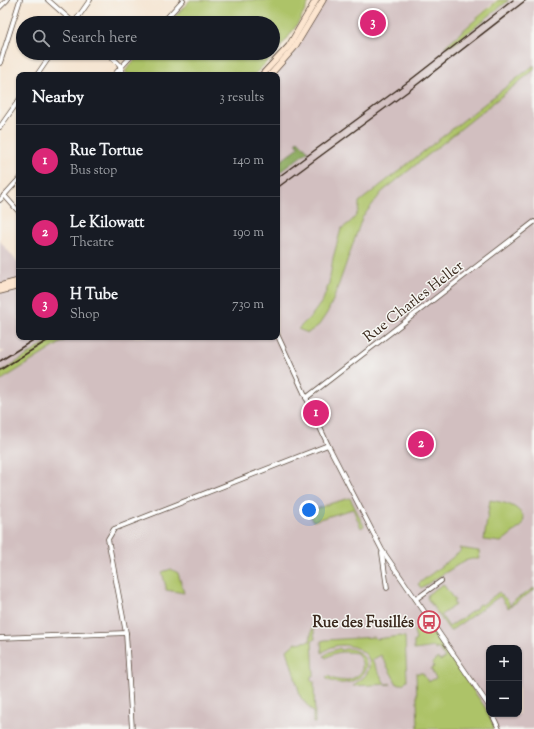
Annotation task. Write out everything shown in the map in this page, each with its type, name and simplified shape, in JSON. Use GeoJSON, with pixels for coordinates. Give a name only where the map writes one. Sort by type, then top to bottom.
{"type":"FeatureCollection","features":[{"type":"Feature","properties":{"kind":"street"},"geometry":{"type":"LineString","coordinates":[[0,7],[7,0]]}},
{"type":"Feature","properties":{"kind":"street"},"geometry":{"type":"LineString","coordinates":[[0,63],[20,0]]}},
{"type":"Feature","properties":{"kind":"street"},"geometry":{"type":"LineString","coordinates":[[48,0],[66,16]]}},
{"type":"Feature","properties":{"kind":"street"},"geometry":{"type":"LineString","coordinates":[[79,16],[90,0]]}},
{"type":"Feature","properties":{"kind":"street"},"geometry":{"type":"LineString","coordinates":[[168,16],[183,0]]}},
{"type":"Feature","properties":{"kind":"street"},"geometry":{"type":"LineString","coordinates":[[280,56],[289,46],[316,0]]}},
{"type":"Feature","properties":{"kind":"street"},"geometry":{"type":"LineString","coordinates":[[273,72],[294,48],[322,0]]}},
{"type":"Feature","properties":{"kind":"street"},"geometry":{"type":"LineString","coordinates":[[39,72],[47,60]]}},
{"type":"Feature","properties":{"kind":"street"},"geometry":{"type":"LineString","coordinates":[[115,60],[119,64],[122,72]]}},
{"type":"Feature","properties":{"kind":"street"},"geometry":{"type":"LineString","coordinates":[[117,72],[127,60]]}},
{"type":"Feature","properties":{"kind":"street"},"geometry":{"type":"LineString","coordinates":[[265,72],[276,60]]}},
{"type":"Feature","properties":{"kind":"street"},"geometry":{"type":"LineString","coordinates":[[0,127],[16,104]]}},
{"type":"Feature","properties":{"kind":"street"},"geometry":{"type":"LineString","coordinates":[[0,200],[16,182]]}},
{"type":"Feature","properties":{"kind":"street"},"geometry":{"type":"LineString","coordinates":[[4,196],[16,209]]}},
{"type":"Feature","properties":{"kind":"street","name":"Rue Charles Heller"},"geometry":{"type":"LineString","coordinates":[[306,398],[534,222]]}},
{"type":"Feature","properties":{"kind":"street"},"geometry":{"type":"LineString","coordinates":[[0,286],[16,282]]}},
{"type":"Feature","properties":{"kind":"street"},"geometry":{"type":"LineString","coordinates":[[0,291],[16,287]]}},
{"type":"Feature","properties":{"kind":"street"},"geometry":{"type":"LineString","coordinates":[[280,340],[367,528],[486,702]]}},
{"type":"Feature","properties":{"kind":"street"},"geometry":{"type":"LineString","coordinates":[[132,729],[126,633],[108,539],[114,529],[328,445]]}},
{"type":"Feature","properties":{"kind":"street"},"geometry":{"type":"LineString","coordinates":[[382,550],[387,588]]}},
{"type":"Feature","properties":{"kind":"street"},"geometry":{"type":"LineString","coordinates":[[385,575],[389,569],[394,567]]}},
{"type":"Feature","properties":{"kind":"street"},"geometry":{"type":"LineString","coordinates":[[416,599],[441,581]]}},
{"type":"Feature","properties":{"kind":"street"},"geometry":{"type":"LineString","coordinates":[[0,638],[126,633]]}},
{"type":"Feature","properties":{"kind":"street"},"geometry":{"type":"LineString","coordinates":[[493,717],[499,729]]}},
{"type":"Feature","properties":{"kind":"shaded area"},"geometry":{"type":"Polygon","coordinates":[[[319,0],[496,0],[462,31],[499,0],[534,0],[534,729],[0,729],[0,354],[5,351],[0,351],[0,241],[16,260],[16,340],[280,340],[280,72],[269,72],[290,48],[319,0]]]}},
{"type":"Feature","properties":{"kind":"green space"},"geometry":{"type":"Polygon","coordinates":[[[190,0],[310,0],[293,31],[280,47],[280,16],[175,16],[190,0]]]}},
{"type":"Feature","properties":{"kind":"green space"},"geometry":{"type":"Polygon","coordinates":[[[498,0],[509,0],[454,44],[444,47],[498,0]]]}},
{"type":"Feature","properties":{"kind":"green space"},"geometry":{"type":"Polygon","coordinates":[[[135,60],[269,60],[257,72],[125,71],[135,60]]]}},
{"type":"Feature","properties":{"kind":"green space"},"geometry":{"type":"Polygon","coordinates":[[[534,65],[534,70],[382,192],[362,218],[334,298],[327,313],[319,325],[308,333],[298,329],[312,315],[323,300],[329,283],[333,258],[341,229],[356,215],[359,202],[534,65]]]}},
{"type":"Feature","properties":{"kind":"green space"},"geometry":{"type":"Polygon","coordinates":[[[298,140],[308,151],[280,172],[280,162],[299,147],[296,142],[298,140]]]}},
{"type":"Feature","properties":{"kind":"green space"},"geometry":{"type":"Polygon","coordinates":[[[50,340],[65,340],[0,381],[0,373],[50,340]]]}},
{"type":"Feature","properties":{"kind":"green space"},"geometry":{"type":"Polygon","coordinates":[[[350,498],[364,526],[361,528],[353,509],[313,521],[308,512],[332,503],[350,498]]]}},
{"type":"Feature","properties":{"kind":"green space"},"geometry":{"type":"Polygon","coordinates":[[[490,500],[505,503],[514,507],[524,517],[523,525],[501,542],[484,540],[490,500]]]}},
{"type":"Feature","properties":{"kind":"green space"},"geometry":{"type":"Polygon","coordinates":[[[459,548],[479,551],[480,559],[464,561],[421,588],[418,584],[461,551],[459,548]]]}},
{"type":"Feature","properties":{"kind":"green space"},"geometry":{"type":"Polygon","coordinates":[[[171,569],[178,573],[184,593],[166,590],[162,572],[171,569]]]}},
{"type":"Feature","properties":{"kind":"green space"},"geometry":{"type":"Polygon","coordinates":[[[443,584],[455,601],[453,602],[455,605],[441,615],[449,627],[477,608],[479,604],[482,605],[499,592],[509,602],[509,606],[512,602],[534,588],[534,590],[508,608],[500,596],[450,631],[427,598],[428,594],[443,584]]]}},
{"type":"Feature","properties":{"kind":"green space"},"geometry":{"type":"Polygon","coordinates":[[[425,621],[485,707],[486,717],[490,717],[495,729],[418,729],[416,673],[423,673],[428,682],[436,678],[431,669],[434,667],[432,663],[438,658],[440,661],[445,658],[438,648],[435,650],[435,647],[414,650],[414,641],[416,640],[414,631],[425,621]]]}},
{"type":"Feature","properties":{"kind":"green space"},"geometry":{"type":"Polygon","coordinates":[[[313,623],[315,639],[312,640],[314,675],[311,676],[311,681],[314,681],[315,723],[313,723],[313,712],[301,698],[287,650],[295,643],[310,641],[313,623]]]}},
{"type":"Feature","properties":{"kind":"green space"},"geometry":{"type":"Polygon","coordinates":[[[400,636],[405,637],[407,680],[403,684],[397,684],[381,655],[372,660],[385,684],[391,684],[353,686],[365,676],[368,671],[369,664],[365,654],[354,647],[341,645],[331,647],[322,653],[321,641],[325,640],[375,637],[376,639],[400,636]]]}},
{"type":"Feature","properties":{"kind":"green space"},"geometry":{"type":"Polygon","coordinates":[[[340,648],[341,650],[349,649],[358,652],[364,659],[366,665],[364,672],[359,677],[352,681],[343,683],[334,682],[326,678],[328,676],[337,680],[350,679],[362,671],[362,662],[357,653],[342,652],[330,655],[326,658],[324,656],[329,652],[340,648]]]}},
{"type":"Feature","properties":{"kind":"railway"},"geometry":{"type":"LineString","coordinates":[[280,176],[409,81],[513,0]]}},
{"type":"Feature","properties":{"kind":"railway"},"geometry":{"type":"LineString","coordinates":[[280,186],[414,87],[526,0]]}},
{"type":"Feature","properties":{"kind":"railway"},"geometry":{"type":"LineString","coordinates":[[0,361],[33,340]]}},
{"type":"Feature","properties":{"kind":"railway"},"geometry":{"type":"LineString","coordinates":[[0,370],[48,340]]}},
{"type":"Feature","properties":{"kind":"place","name":"H Tube"},"geometry":{"type":"Point","coordinates":[373,23]}},
{"type":"Feature","properties":{"kind":"place","name":"Rue Tortue"},"geometry":{"type":"Point","coordinates":[316,413]}},
{"type":"Feature","properties":{"kind":"place","name":"Le Kilowatt"},"geometry":{"type":"Point","coordinates":[421,444]}},
{"type":"Feature","properties":{"kind":"place","name":"Rue des Fusillés"},"geometry":{"type":"Point","coordinates":[429,622]}}]}
